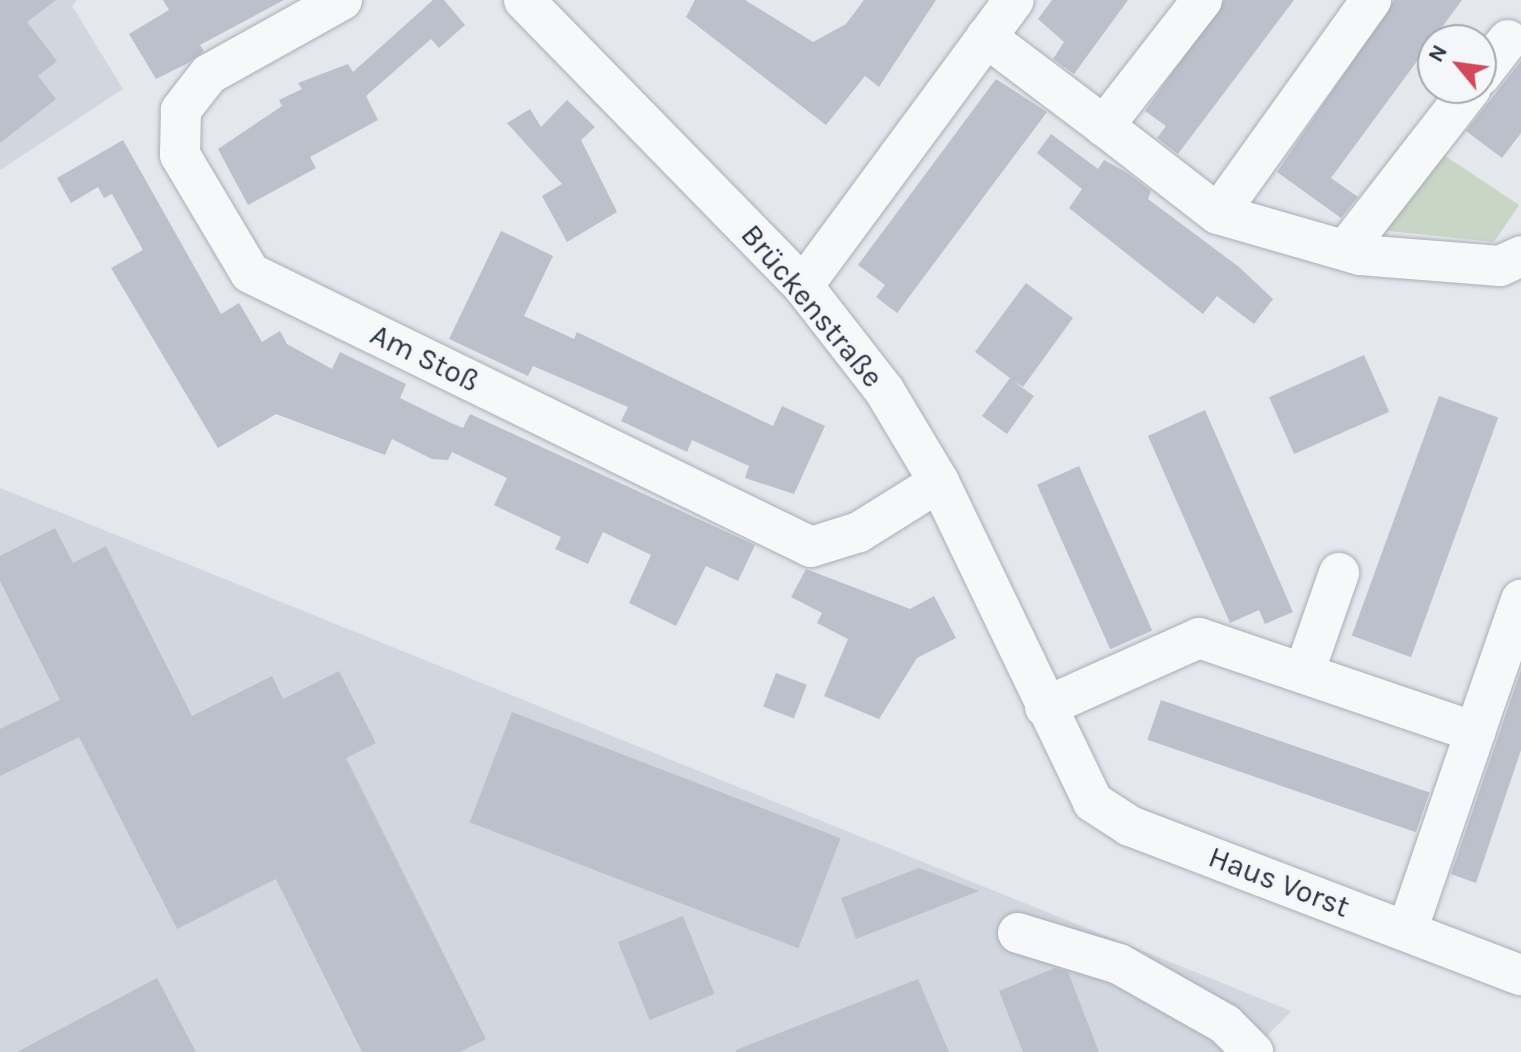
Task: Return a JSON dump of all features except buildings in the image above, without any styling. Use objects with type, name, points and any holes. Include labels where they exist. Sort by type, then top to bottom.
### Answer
[{"type":"street","name":"Am Stoß","points":[[342,0],[209,74],[181,110],[180,155],[250,273],[811,547],[859,532],[939,482]]},
{"type":"street","name":"Brückenstraße","points":[[524,0],[803,286],[884,390],[939,482],[1067,753]]},
{"type":"street","points":[[803,286],[1014,0]]},
{"type":"street","points":[[1104,126],[1202,0]]},
{"type":"street","points":[[1218,214],[1371,0]]},
{"type":"street","points":[[986,37],[1218,214],[1347,248],[1441,264],[1500,266],[1521,256]]},
{"type":"street","points":[[1497,54],[1508,40]]},
{"type":"street","points":[[1347,248],[1459,104]]},
{"type":"street","points":[[1304,673],[1339,573]]},
{"type":"street","points":[[1407,931],[1521,600]]},
{"type":"street","points":[[1045,707],[1199,638],[1475,732]]},
{"type":"street","name":"Haus Vorst","points":[[1067,753],[1093,802],[1130,826],[1521,975]]},
{"type":"street","points":[[1018,933],[1119,964],[1225,1024],[1253,1052]]},
{"type":"shaded area","points":[[0,0],[77,0],[72,6],[123,89],[0,170]]},
{"type":"shaded area","points":[[0,488],[1291,1011],[1252,1052],[0,1052]]},
{"type":"green space","points":[[1438,151],[1519,205],[1494,242],[1380,230]]}]
